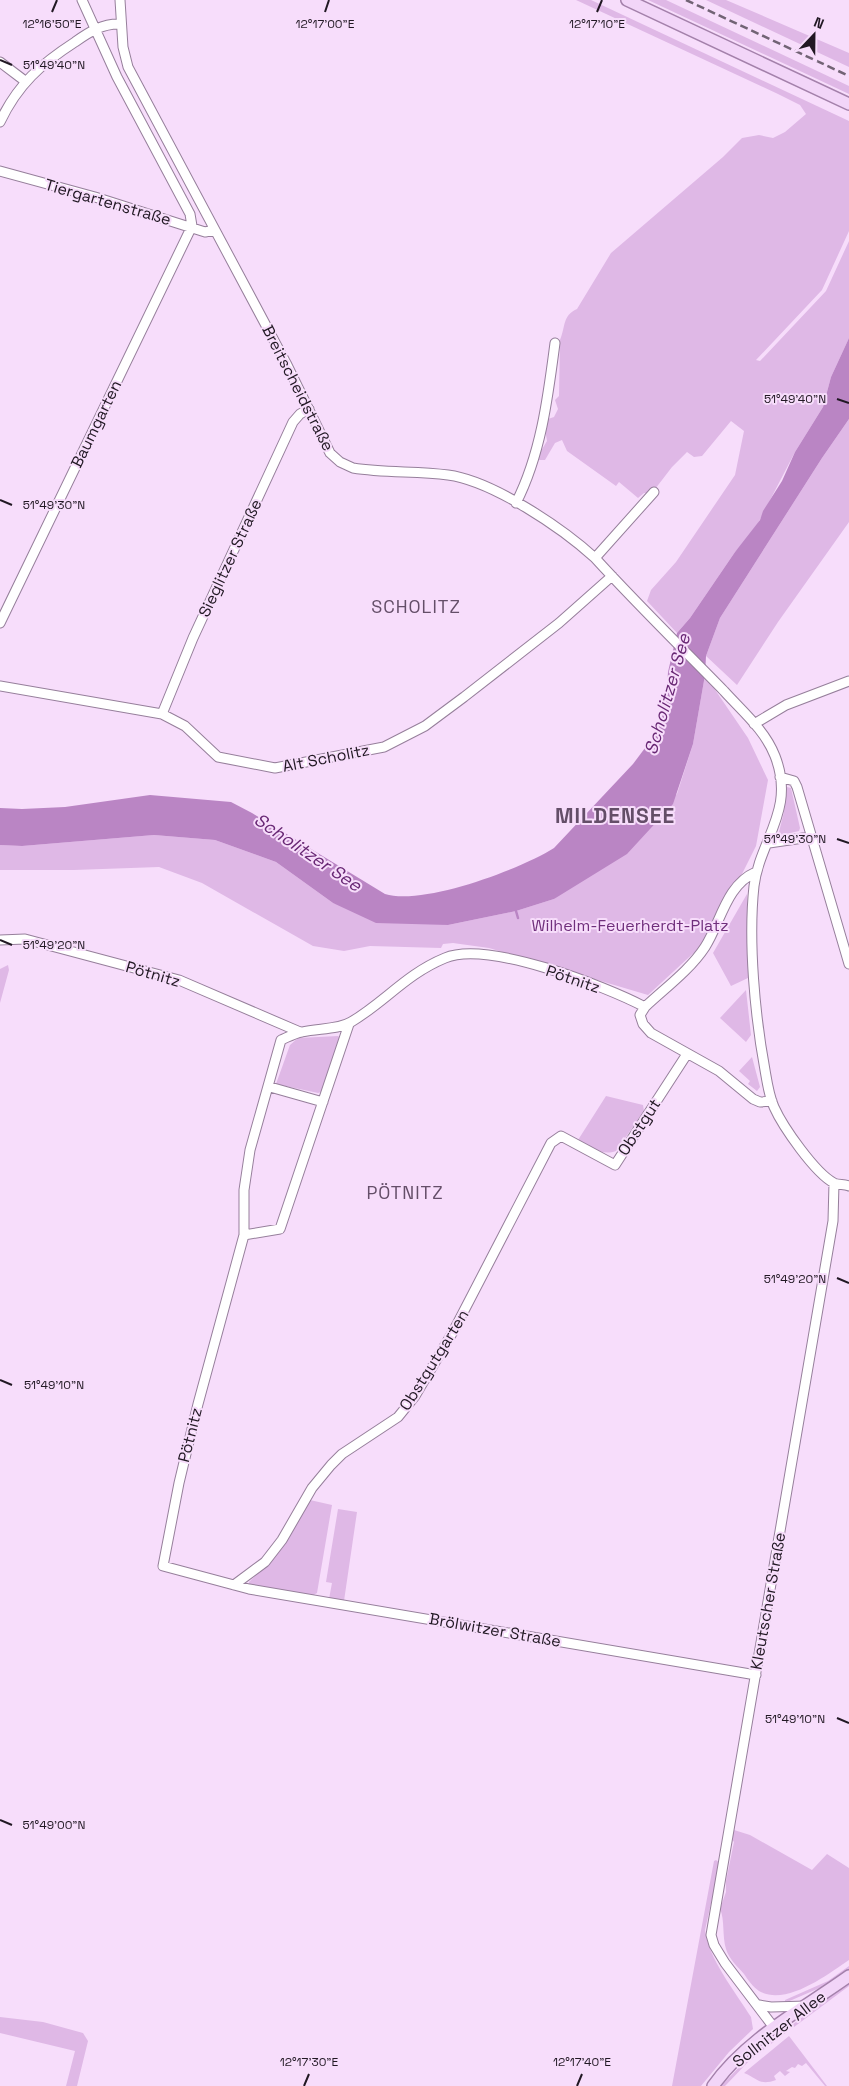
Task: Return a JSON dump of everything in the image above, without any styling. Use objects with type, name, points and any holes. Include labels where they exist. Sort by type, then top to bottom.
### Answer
[{"type":"main road","points":[[627,0],[849,104]]},
{"type":"main road","name":"Sollnitzer Allee","points":[[713,2086],[734,2062],[774,2029],[849,1976]]},
{"type":"street","points":[[82,0],[117,77],[190,214],[192,226]]},
{"type":"street","name":"Breitscheidstraße","points":[[120,0],[123,47],[131,74],[216,230],[309,409],[326,448],[334,458],[346,465],[360,469],[458,477],[516,503],[573,538],[595,558],[754,724],[768,741],[776,756],[780,777],[779,809],[769,842],[756,872]]},
{"type":"street","points":[[0,122],[25,81],[46,61],[96,29],[110,24],[121,24]]},
{"type":"street","points":[[0,62],[25,81]]},
{"type":"street","name":"Tiergartenstraße","points":[[0,171],[192,226],[205,232],[216,230]]},
{"type":"street","name":"Baumgarten","points":[[0,623],[192,226]]},
{"type":"street","points":[[516,503],[531,468],[548,399],[555,343]]},
{"type":"street","name":"Sieglitzer Straße","points":[[162,714],[193,638],[294,422],[300,414],[309,409]]},
{"type":"street","points":[[595,558],[654,492]]},
{"type":"street","name":"Alt Scholitz","points":[[0,686],[162,714],[174,718],[185,726],[218,757],[275,768],[384,747],[425,726],[559,623],[612,576]]},
{"type":"street","points":[[754,724],[786,705],[849,681]]},
{"type":"street","points":[[780,777],[794,781],[797,787],[810,837],[849,964]]},
{"type":"street","points":[[769,842],[810,837]]},
{"type":"street","points":[[756,872],[746,877],[738,886],[724,907],[705,948],[640,1015],[643,1024],[652,1032],[686,1054],[719,1071],[753,1099],[760,1102],[772,1101]]},
{"type":"street","points":[[756,872],[753,909],[754,975],[758,1036],[772,1101],[801,1151],[834,1183],[849,1186]]},
{"type":"street","name":"Pötnitz","points":[[0,940],[25,940],[179,980],[300,1032]]},
{"type":"street","name":"Pötnitz","points":[[234,1585],[163,1566],[178,1483],[244,1235],[244,1190],[250,1150],[270,1087],[281,1040],[300,1032],[349,1024],[410,976],[447,957],[476,952],[502,956],[574,978],[627,998],[645,1008]]},
{"type":"street","points":[[244,1235],[280,1229],[349,1024]]},
{"type":"street","name":"Obstgut","points":[[551,1143],[561,1136],[615,1165],[686,1054]]},
{"type":"street","points":[[270,1087],[323,1102]]},
{"type":"street","name":"Obstgutgarten","points":[[234,1585],[266,1562],[282,1540],[312,1488],[330,1464],[398,1417],[415,1396],[454,1330],[551,1143]]},
{"type":"street","name":"Kleutscher Straße","points":[[774,2029],[759,2005],[725,1963],[714,1945],[711,1935],[833,1220],[834,1183]]},
{"type":"street","name":"Brölwitzer Straße","points":[[234,1585],[756,1675]]},
{"type":"street","points":[[759,2005],[771,2007],[807,2006]]},
{"type":"green space","points":[[576,0],[591,0],[849,121],[849,231],[822,290],[756,360],[760,361],[826,291],[849,241],[849,338],[831,377],[823,407],[795,452],[754,531],[735,552],[690,618],[677,633],[647,601],[651,590],[676,562],[735,475],[744,431],[731,421],[702,456],[694,457],[687,452],[672,467],[652,493],[644,493],[638,498],[619,482],[616,486],[567,451],[562,440],[555,443],[545,460],[539,460],[538,456],[547,441],[545,429],[548,419],[554,417],[558,409],[555,400],[559,396],[560,340],[567,318],[577,309],[611,253],[723,157],[742,138],[759,135],[773,138],[785,132],[806,114],[800,105],[778,94]]},
{"type":"green space","points":[[648,0],[666,0],[849,86],[849,94]]},
{"type":"green space","points":[[706,0],[726,0],[849,53],[849,67]]},
{"type":"green space","points":[[849,419],[849,522],[778,622],[737,685],[706,656],[720,618]]},
{"type":"green space","name":"Wilhelm-Feuerherdt-Platz","points":[[705,675],[748,738],[768,780],[756,846],[740,878],[723,899],[699,948],[648,995],[489,948],[453,943],[443,944],[441,948],[370,946],[344,951],[313,946],[202,883],[159,867],[0,870],[0,845],[22,846],[154,835],[215,840],[276,862],[333,903],[448,925],[516,911],[554,899],[677,794],[693,744]]},
{"type":"green space","points":[[787,787],[791,788],[800,828],[799,831],[782,835],[779,832]]},
{"type":"green space","points":[[747,894],[748,978],[731,986],[713,953]]},
{"type":"green space","points":[[8,965],[9,970],[0,1003],[0,969]]},
{"type":"green space","points":[[746,990],[751,1035],[746,1042],[720,1018]]},
{"type":"green space","points":[[338,1036],[340,1038],[322,1092],[318,1093],[276,1084],[290,1045],[298,1038]]},
{"type":"green space","points":[[752,1057],[760,1087],[757,1091],[748,1084],[750,1081],[739,1071]]},
{"type":"green space","points":[[606,1096],[643,1105],[644,1111],[616,1151],[606,1153],[587,1146],[578,1140]]},
{"type":"green space","points":[[310,1500],[332,1505],[317,1593],[310,1597],[249,1586],[249,1582],[272,1559]]},
{"type":"green space","points":[[338,1509],[357,1512],[344,1601],[329,1599],[332,1583],[326,1582]]},
{"type":"green space","points":[[734,1830],[750,1835],[812,1870],[827,1854],[849,1868],[849,1960],[806,1987],[794,1992],[770,1995],[759,1991],[753,1985],[727,1953],[720,1909],[726,1892],[726,1881],[734,1842],[731,1838]]},
{"type":"green space","points":[[716,1860],[720,1863],[705,1930],[707,1941],[717,1964],[751,2017],[753,2029],[729,2052],[701,2086],[672,2086],[714,1861]]},
{"type":"green space","points":[[849,1966],[849,1970],[831,1983],[785,2003],[785,2000],[828,1981]]},
{"type":"green space","points":[[849,1982],[849,1986],[794,2027],[792,2025]]},
{"type":"green space","points":[[0,2017],[43,2022],[83,2033],[88,2041],[77,2086],[66,2086],[75,2051],[0,2033]]},
{"type":"green space","points":[[787,2028],[788,2031],[749,2061],[725,2086],[721,2086],[747,2059]]},
{"type":"green space","points":[[789,2036],[827,2086],[806,2063],[802,2066],[798,2064],[795,2068],[792,2067],[786,2071],[790,2072],[785,2076],[780,2071],[774,2076],[776,2080],[770,2082],[759,2081],[744,2073]]},
{"type":"water","name":"Scholitzer See","points":[[849,338],[849,419],[720,618],[706,656],[705,675],[693,744],[673,804],[627,854],[554,899],[516,911],[448,925],[376,923],[333,903],[276,862],[215,840],[154,835],[22,846],[0,845],[0,808],[65,807],[150,795],[231,802],[385,894],[402,896],[423,895],[446,890],[496,875],[519,866],[554,848],[633,764],[657,732],[666,705],[668,672],[677,633],[690,618],[735,552],[760,520],[763,511],[782,481],[795,452],[823,407],[831,377]]},
{"type":"waterway","points":[[516,911],[518,918]]},
{"type":"railway","points":[[686,0],[849,76]]},
{"type":"district","name":"SCHOLITZ","points":[[416,606]]},
{"type":"district","name":"MILDENSEE","points":[[615,815]]},
{"type":"district","name":"PÖTNITZ","points":[[405,1192]]}]
